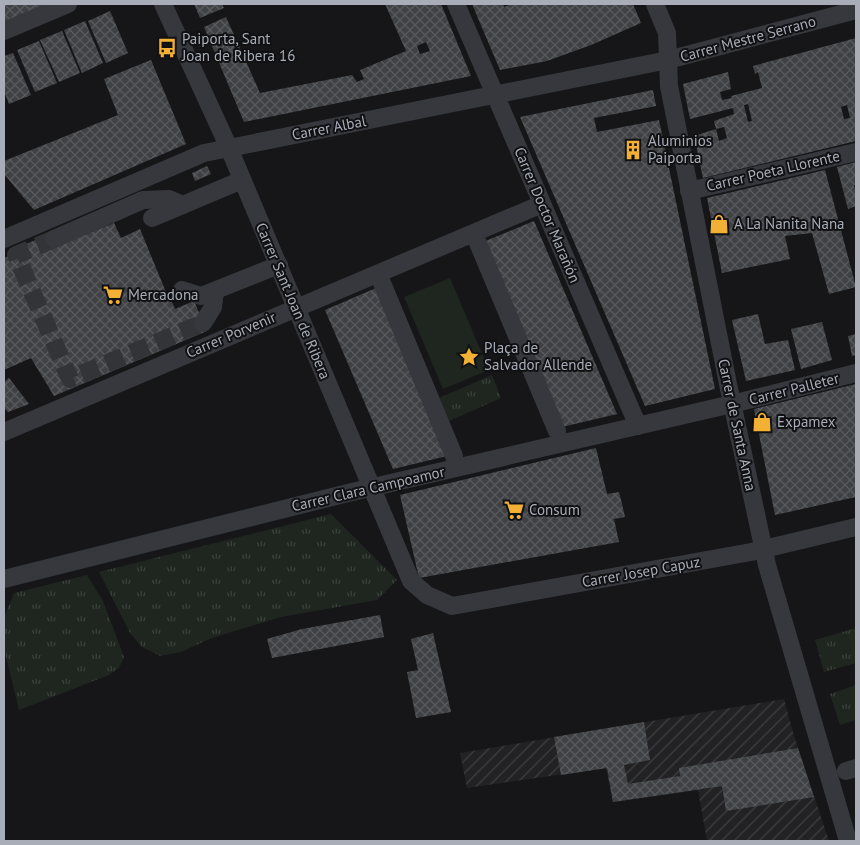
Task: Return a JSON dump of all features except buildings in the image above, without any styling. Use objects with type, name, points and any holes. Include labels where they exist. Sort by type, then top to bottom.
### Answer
[{"type":"street","points":[[4,31],[68,4]]},
{"type":"street","name":"Carrer Sant Joan de Ribera","points":[[163,4],[229,148],[411,581],[427,596]]},
{"type":"street","name":"Carrer Doctor Marañón","points":[[456,4],[638,426]]},
{"type":"street","name":"Carrer de Santa Anna","points":[[655,4],[667,33],[670,86],[689,191],[732,404],[771,582],[848,841]]},
{"type":"street","name":"Carrer Mestre Serrano","points":[[668,60],[856,10]]},
{"type":"street","name":"Carrer Albal","points":[[4,239],[204,153],[668,60]]},
{"type":"street","name":"Carrer Poeta Llorente","points":[[689,191],[856,152]]},
{"type":"street","points":[[152,218],[242,180]]},
{"type":"street","points":[[54,239],[144,200],[169,199],[183,205]]},
{"type":"street","name":"Carrer Porvenir","points":[[4,432],[542,204]]},
{"type":"street","points":[[478,243],[557,431]]},
{"type":"street","points":[[182,290],[201,296],[278,265]]},
{"type":"street","points":[[382,283],[454,456]]},
{"type":"street","points":[[203,323],[213,307],[215,291]]},
{"type":"street","name":"Carrer Palleter","points":[[732,404],[856,373]]},
{"type":"street","name":"Carrer Clara Campoamor","points":[[4,579],[371,488],[732,404]]},
{"type":"street","name":"Carrer Josep Capuz","points":[[427,596],[452,606],[764,549],[856,527]]},
{"type":"shaded area","points":[[784,699],[794,736],[829,841],[707,841],[698,790],[613,802],[606,768],[467,788],[460,753]]},
{"type":"green space","points":[[450,278],[489,370],[443,389],[404,297]]},
{"type":"green space","points":[[492,375],[501,398],[449,421],[439,398]]},
{"type":"green space","points":[[331,514],[397,580],[377,600],[281,617],[212,638],[181,652],[160,656],[142,647],[130,633],[99,572]]},
{"type":"green space","points":[[87,575],[103,601],[124,657],[119,668],[109,675],[19,710],[4,648],[4,618],[14,593]]},
{"type":"green space","points":[[856,628],[856,663],[824,672],[815,640]]},
{"type":"green space","points":[[856,685],[856,720],[840,725],[830,694]]},
{"type":"tunnel","points":[[54,239],[16,255],[70,379],[203,323]]},
{"type":"place","name":"Paiporta, Sant Joan de Ribera 16","points":[[167,48]]},
{"type":"place","name":"Aluminios Paiporta","points":[[633,150]]},
{"type":"place","name":"A La Nanita Nana","points":[[719,224]]},
{"type":"place","name":"Mercadona","points":[[113,295]]},
{"type":"place","name":"Plaça de Salvador Allende","points":[[469,357]]},
{"type":"place","name":"Expamex","points":[[762,422]]},
{"type":"place","name":"Consum","points":[[514,510]]}]
